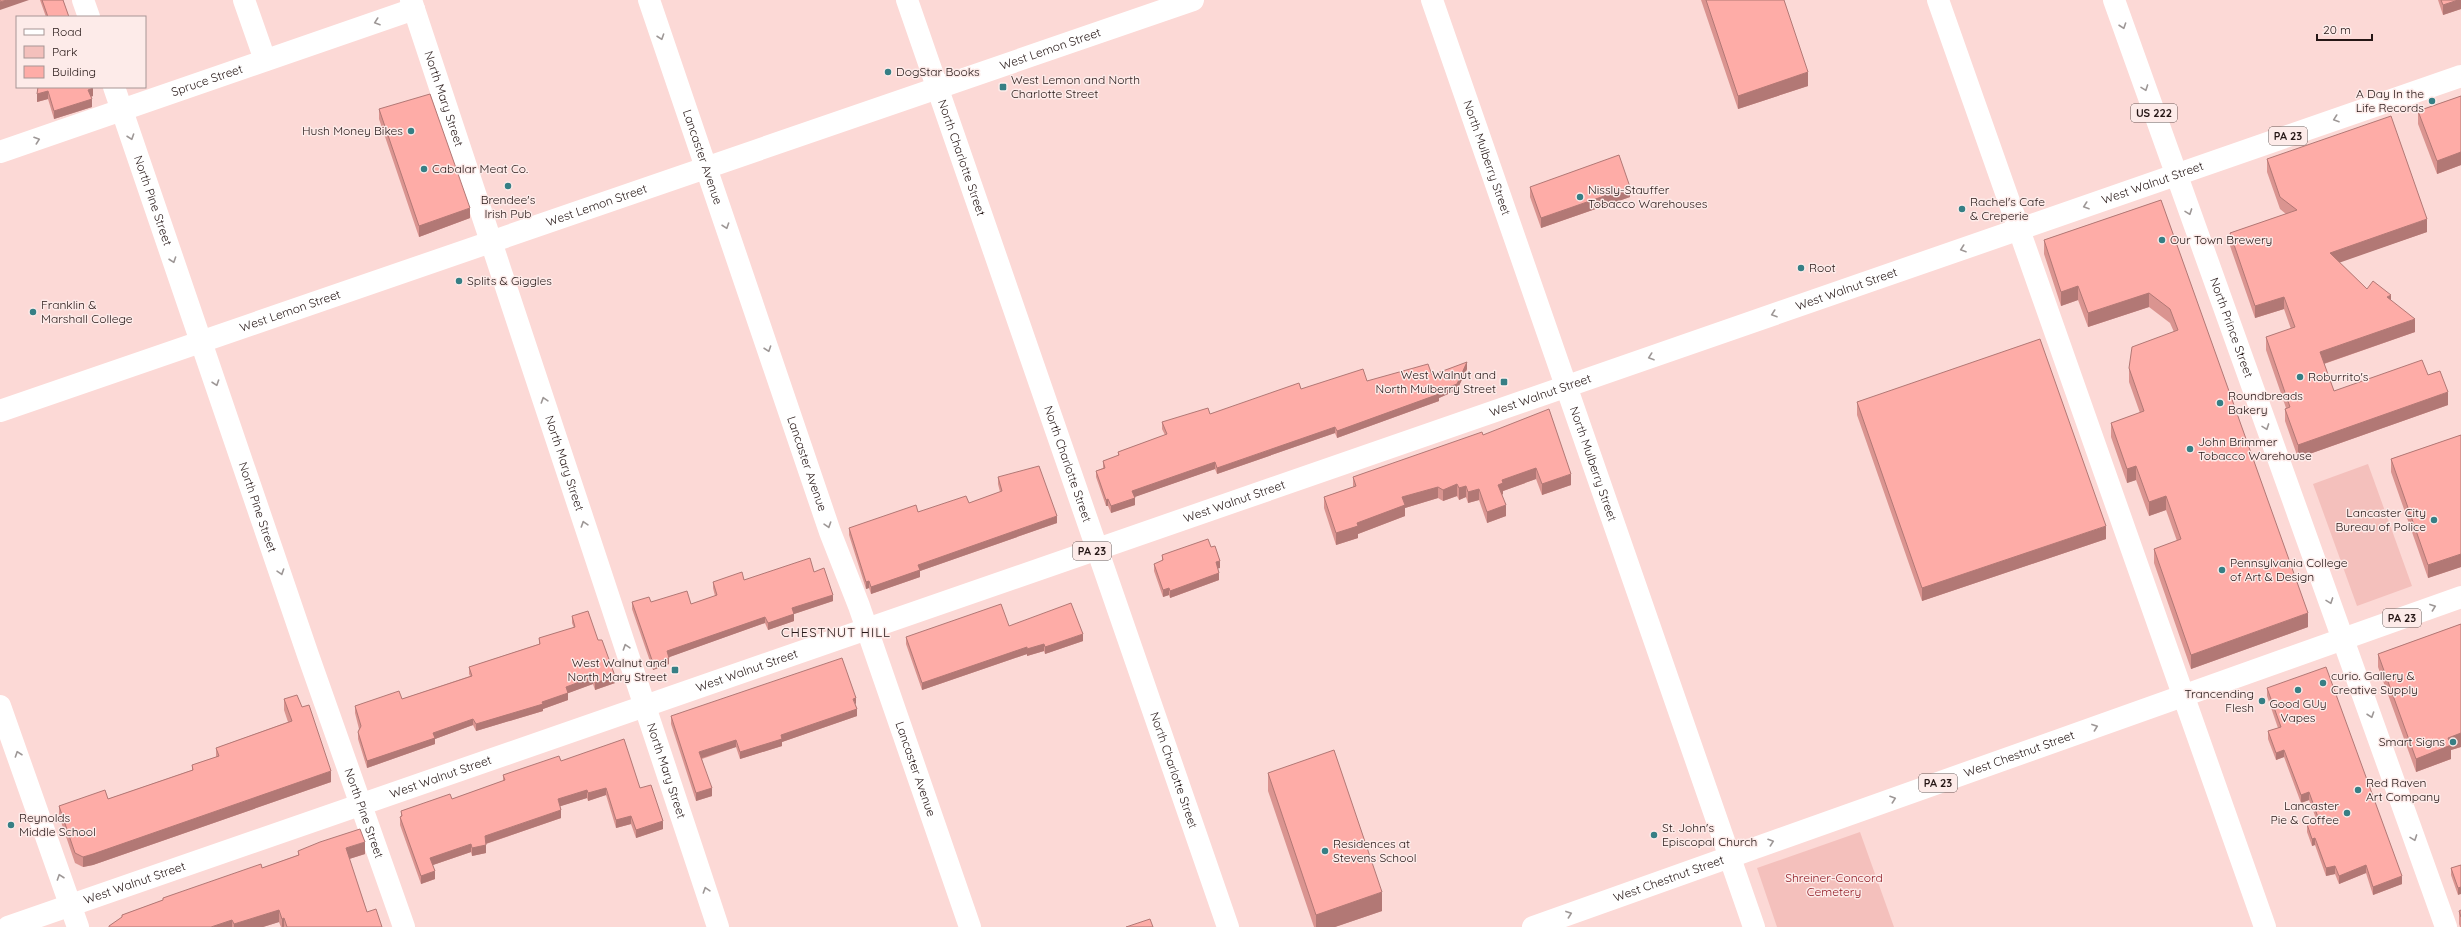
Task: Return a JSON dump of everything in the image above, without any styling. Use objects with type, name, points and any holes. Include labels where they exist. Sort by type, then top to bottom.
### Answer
[{"type":"main road","points":[[83,0],[89,16]]},
{"type":"main road","points":[[244,0],[265,60]]},
{"type":"main road","name":"Lancaster Avenue","points":[[649,0],[830,532],[970,927]]},
{"type":"main road","name":"North Charlotte Street","points":[[907,0],[1228,927]]},
{"type":"main road","name":"West Lemon Street","points":[[0,411],[1193,0]]},
{"type":"main road","name":"North Mulberry Street","points":[[1432,0],[1754,927]]},
{"type":"main road","points":[[1938,0],[2265,927]]},
{"type":"main road","name":"North Prince Street","points":[[2114,0],[2446,927]]},
{"type":"main road","name":"Spruce Street","points":[[0,152],[265,60],[413,5]]},
{"type":"main road","name":"North Mary Street","points":[[413,5],[718,927]]},
{"type":"main road","name":"West Walnut Street","points":[[8,927],[2461,76]]},
{"type":"main road","name":"North Pine Street","points":[[114,88],[308,655],[362,804],[404,927]]},
{"type":"main road","name":"West Chestnut Street","points":[[1532,927],[2461,597]]},
{"type":"main road","points":[[0,706],[78,927]]},
{"type":"green space","points":[[2368,464],[2412,586],[2357,606],[2313,484]]},
{"type":"green space","name":"Shreiner-Concord Cemetery","points":[[1860,832],[1894,927],[1777,927],[1757,868]]},
{"type":"building","points":[[42,0],[63,0],[69,16],[48,16]]},
{"type":"building","points":[[1706,0],[1784,0],[1808,72],[1738,96]]},
{"type":"building","points":[[2441,0],[2458,0],[2443,5]]},
{"type":"building","points":[[38,88],[93,88],[88,90],[92,99],[54,111],[48,91],[37,94]]},
{"type":"building","name":"Cabalar Meat Co.","points":[[430,94],[470,208],[419,226],[379,109]]},
{"type":"building","points":[[2461,96],[2461,152],[2437,161],[2418,111]]},
{"type":"building","points":[[2391,116],[2427,219],[2330,253],[2367,289],[2373,281],[2391,295],[2387,297],[2415,319],[2320,352],[2334,391],[2422,360],[2428,375],[2440,371],[2448,392],[2298,445],[2285,409],[2290,407],[2266,337],[2295,327],[2284,297],[2255,306],[2230,233],[2297,210],[2280,197],[2267,159]]},
{"type":"building","name":"Nissly-Stauffer Tobacco Warehouses","points":[[1619,155],[1630,187],[1541,218],[1530,187]]},
{"type":"building","points":[[2161,200],[2308,613],[2191,655],[2154,549],[2181,539],[2166,496],[2149,502],[2136,466],[2127,469],[2111,423],[2144,411],[2129,368],[2132,347],[2178,330],[2170,309],[2149,293],[2088,313],[2078,286],[2061,292],[2044,240]]},
{"type":"building","points":[[2040,339],[2106,526],[1922,588],[1857,402]]},
{"type":"building","points":[[1467,362],[1457,384],[1438,391],[1439,394],[1337,431],[1335,427],[1217,468],[1215,462],[1132,491],[1135,498],[1111,506],[1108,499],[1106,500],[1096,471],[1105,468],[1103,461],[1119,455],[1118,452],[1167,434],[1162,422],[1208,408],[1210,414],[1299,383],[1301,389],[1363,369],[1367,381],[1428,364],[1432,375]]},
{"type":"building","points":[[1549,409],[1571,474],[1542,484],[1536,468],[1502,480],[1503,483],[1498,485],[1506,505],[1487,512],[1479,489],[1468,492],[1466,486],[1459,488],[1457,484],[1443,490],[1438,487],[1402,497],[1405,505],[1357,523],[1358,526],[1336,533],[1324,497],[1356,486],[1353,477],[1482,432],[1483,435]]},
{"type":"building","name":"Lancaster City Bureau of Police","points":[[2461,435],[2461,554],[2428,565],[2391,459]]},
{"type":"building","points":[[1039,466],[1057,516],[918,565],[920,570],[871,587],[869,581],[866,582],[849,528],[916,505],[918,512],[966,496],[969,503],[1002,491],[998,477]]},
{"type":"building","points":[[1208,539],[1211,547],[1215,546],[1220,561],[1216,562],[1219,573],[1170,591],[1169,588],[1163,590],[1154,564],[1163,560],[1162,555]]},
{"type":"building","points":[[810,558],[814,572],[824,568],[833,595],[792,608],[794,614],[768,623],[765,617],[667,651],[669,658],[653,663],[632,602],[649,597],[651,602],[687,591],[691,604],[717,595],[713,582],[742,572],[744,580]]},
{"type":"building","points":[[1071,603],[1083,634],[1045,647],[1044,644],[1027,649],[1027,647],[922,683],[906,637],[1001,604],[1009,626]]},
{"type":"building","points":[[588,611],[598,640],[602,640],[615,676],[595,683],[593,677],[566,687],[568,693],[542,702],[543,704],[476,724],[473,719],[433,733],[435,738],[367,761],[358,732],[361,726],[355,706],[399,691],[402,699],[472,676],[469,667],[540,644],[539,638],[575,627],[572,616]]},
{"type":"building","points":[[2461,624],[2461,733],[2448,738],[2451,745],[2416,759],[2378,654]]},
{"type":"building","points":[[842,658],[856,698],[853,699],[857,709],[781,735],[782,739],[740,752],[736,740],[699,752],[712,788],[696,793],[671,716]]},
{"type":"building","points":[[2326,667],[2402,876],[2373,887],[2366,865],[2339,876],[2335,866],[2326,868],[2315,838],[2312,839],[2307,824],[2319,820],[2309,792],[2301,795],[2284,750],[2276,753],[2268,731],[2281,727],[2267,688]]},
{"type":"building","points":[[297,695],[302,707],[309,705],[331,771],[93,854],[83,857],[75,853],[59,806],[105,790],[108,799],[193,770],[192,765],[219,756],[216,748],[292,721],[284,699]]},
{"type":"building","points":[[624,739],[640,788],[651,785],[663,821],[636,830],[631,816],[616,820],[606,788],[588,793],[587,790],[558,799],[561,810],[485,836],[486,845],[472,848],[471,844],[430,858],[435,871],[421,876],[400,817],[402,816],[401,811],[450,794],[452,799],[505,780],[503,775],[559,756],[561,761]]},
{"type":"building","name":"Residences at Stevens School","points":[[1334,750],[1382,892],[1316,915],[1268,773]]},
{"type":"building","points":[[360,829],[365,842],[346,848],[367,912],[376,909],[382,927],[287,927],[279,910],[234,924],[232,920],[211,927],[109,927],[122,917],[122,915],[163,900],[163,898],[261,864],[262,868],[299,855],[298,851],[320,842]]},
{"type":"building","points":[[2461,865],[2461,887],[2458,888],[2451,868]]},
{"type":"building","points":[[1150,919],[1153,927],[1126,927]]},
{"type":"place","name":"DogStar Books","points":[[888,72]]},
{"type":"place","name":"West Lemon and North Charlotte Street","points":[[1003,87]]},
{"type":"place","name":"A Day In the Life Records","points":[[2432,101]]},
{"type":"place","name":"Hush Money Bikes","points":[[411,131]]},
{"type":"place","name":"Cabalar Meat Co.","points":[[424,169]]},
{"type":"place","name":"Brendee's Irish Pub","points":[[508,186]]},
{"type":"place","name":"Nissly-Stauffer Tobacco Warehouses","points":[[1580,197]]},
{"type":"place","name":"Rachel's Cafe & Creperie","points":[[1962,209]]},
{"type":"place","name":"Our Town Brewery","points":[[2162,240]]},
{"type":"place","name":"Root","points":[[1801,268]]},
{"type":"place","name":"Splits & Giggles","points":[[459,281]]},
{"type":"place","name":"Franklin & Marshall College","points":[[33,312]]},
{"type":"place","name":"Roburrito's","points":[[2300,377]]},
{"type":"place","name":"West Walnut and North Mulberry Street","points":[[1504,382]]},
{"type":"place","name":"Roundbreads Bakery","points":[[2220,403]]},
{"type":"place","name":"John Brimmer Tobacco Warehouse","points":[[2190,449]]},
{"type":"place","name":"Lancaster City Bureau of Police","points":[[2434,520]]},
{"type":"place","name":"Pennsylvania College of Art & Design","points":[[2222,570]]},
{"type":"place","name":"West Walnut and North Mary Street","points":[[675,670]]},
{"type":"place","name":"curio. Gallery & Creative Supply","points":[[2323,683]]},
{"type":"place","name":"Good GUy Vapes","points":[[2298,690]]},
{"type":"place","name":"Trancending Flesh","points":[[2262,701]]},
{"type":"place","name":"Smart Signs","points":[[2453,742]]},
{"type":"place","name":"Red Raven Art Company","points":[[2358,790]]},
{"type":"place","name":"Lancaster Pie & Coffee","points":[[2347,813]]},
{"type":"place","name":"Reynolds Middle School","points":[[11,825]]},
{"type":"place","name":"St. John's Episcopal Church","points":[[1654,835]]},
{"type":"place","name":"Residences at Stevens School","points":[[1325,851]]},
{"type":"district","name":"CHESTNUT HILL","points":[[836,632]]}]
